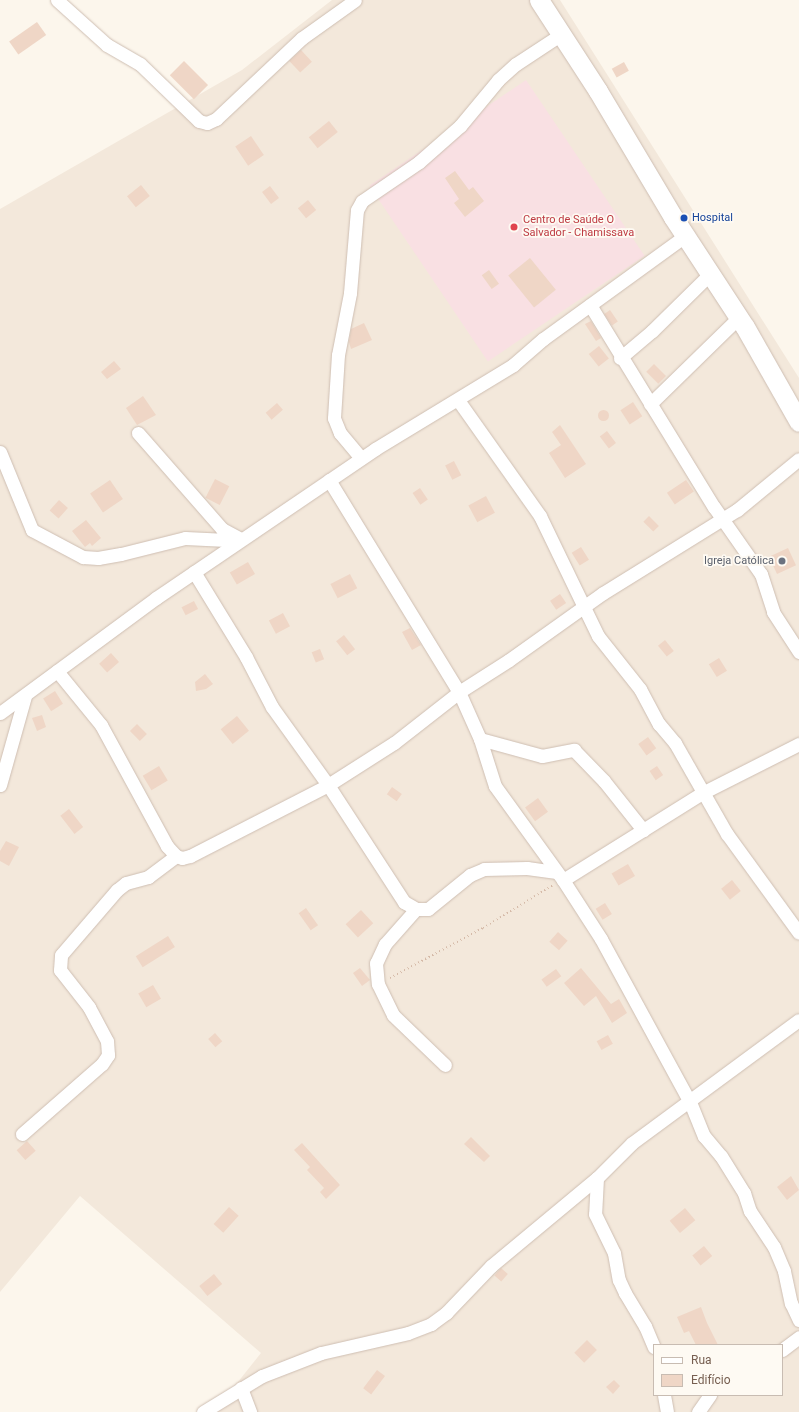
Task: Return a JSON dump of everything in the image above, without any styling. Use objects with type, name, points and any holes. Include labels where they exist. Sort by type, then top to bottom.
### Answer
[{"type":"street","points":[[57,0],[107,45],[140,64],[199,121],[206,123],[216,119],[302,38],[355,0]]},
{"type":"street","points":[[539,0],[598,91],[685,236],[738,317],[799,422]]},
{"type":"street","points":[[361,458],[340,433],[334,418],[338,355],[350,293],[356,210],[362,201],[419,162],[460,126],[498,80],[516,64],[560,34]]},
{"type":"street","points":[[0,713],[194,572],[237,538],[361,458],[514,365],[543,339],[685,236]]},
{"type":"street","points":[[620,358],[652,331],[710,274]]},
{"type":"street","points":[[590,305],[620,358],[723,519],[761,574],[773,612],[799,652]]},
{"type":"street","points":[[650,404],[738,317]]},
{"type":"street","points":[[458,400],[540,516],[598,636],[640,689],[659,724],[675,743],[702,793],[727,834],[799,933]]},
{"type":"street","points":[[138,434],[205,511],[237,538]]},
{"type":"street","points":[[0,452],[32,530],[83,557],[98,558],[121,554],[185,538],[227,540],[237,538]]},
{"type":"street","points":[[57,671],[102,725],[167,846],[176,856],[186,857],[206,850],[328,785],[394,743],[459,692],[584,608],[603,593],[723,519],[799,459]]},
{"type":"street","points":[[329,480],[459,692],[480,739],[496,786],[559,876],[600,939],[690,1102],[704,1136],[728,1168],[744,1193],[750,1211],[774,1247],[784,1271],[792,1303],[799,1320]]},
{"type":"street","points":[[194,572],[246,657],[272,706],[328,785],[404,902],[416,909],[428,908],[470,875],[484,869],[527,868],[559,876],[643,830],[702,793],[799,744]]},
{"type":"street","points":[[0,785],[25,696]]},
{"type":"street","points":[[480,739],[542,756],[574,750],[604,781],[643,830]]},
{"type":"street","points":[[22,1134],[102,1064],[108,1055],[107,1041],[89,1006],[60,970],[61,955],[117,890],[126,883],[148,877],[176,856]]},
{"type":"street","points":[[416,909],[385,944],[376,963],[378,984],[393,1014],[445,1065]]},
{"type":"street","points":[[202,1412],[262,1376],[321,1353],[408,1333],[431,1324],[446,1313],[491,1266],[597,1178],[632,1144],[799,1020]]},
{"type":"street","points":[[597,1178],[595,1214],[614,1253],[619,1280],[645,1326],[653,1345]]},
{"type":"street","points":[[783,1349],[799,1337]]},
{"type":"street","points":[[241,1388],[250,1412]]},
{"type":"street","points":[[664,1396],[667,1412]]},
{"type":"street","points":[[698,1412],[709,1396]]},
{"type":"path","points":[[378,984],[483,928],[536,894],[559,876]]},
{"type":"shaded area","points":[[332,0],[560,0],[799,378],[799,1412],[214,1412],[261,1353],[80,1196],[0,1292],[0,209],[242,70]]},
{"type":"shaded area","name":"Centro de Saúde O Salvador - Chamissava","points":[[526,80],[645,256],[488,361],[369,186]]},
{"type":"building","points":[[37,22],[46,35],[18,55],[9,42]]},
{"type":"building","points":[[301,50],[312,62],[300,73],[289,61]]},
{"type":"building","points":[[184,61],[208,85],[194,99],[170,75]]},
{"type":"building","points":[[624,62],[629,71],[617,78],[612,69]]},
{"type":"building","points":[[329,121],[338,132],[318,148],[309,137]]},
{"type":"building","points":[[251,136],[264,155],[248,166],[235,147]]},
{"type":"building","points":[[455,171],[469,190],[473,187],[484,201],[465,217],[454,203],[459,199],[445,178]]},
{"type":"building","points":[[141,185],[150,196],[136,207],[127,196]]},
{"type":"building","points":[[270,186],[279,198],[271,204],[262,192]]},
{"type":"building","points":[[308,200],[316,210],[306,218],[298,208]]},
{"type":"building","points":[[530,258],[556,290],[534,307],[508,276]]},
{"type":"building","points":[[489,270],[499,284],[492,289],[482,275]]},
{"type":"building","points":[[610,310],[618,322],[612,326],[604,314]]},
{"type":"building","points":[[591,321],[601,338],[596,341],[585,324]]},
{"type":"building","points":[[364,323],[372,340],[351,349],[349,342],[351,329]]},
{"type":"building","points":[[599,346],[609,359],[599,367],[589,354]]},
{"type":"building","points":[[114,361],[121,369],[107,379],[101,372]]},
{"type":"building","points":[[654,364],[666,376],[658,384],[646,372]]},
{"type":"building","points":[[143,396],[156,415],[137,425],[126,408]]},
{"type":"building","points":[[633,402],[642,416],[630,424],[620,410]]},
{"type":"building","points":[[277,403],[283,410],[272,420],[266,413]]},
{"type":"building","points":[[603,409],[607,411],[609,415],[607,419],[603,421],[599,419],[597,415],[599,411]]},
{"type":"building","points":[[560,425],[586,464],[565,478],[549,453],[561,445],[552,432]]},
{"type":"building","points":[[607,431],[616,443],[609,448],[600,436]]},
{"type":"building","points":[[454,461],[461,475],[452,480],[445,466]]},
{"type":"building","points":[[215,479],[229,486],[220,505],[205,498]]},
{"type":"building","points":[[110,480],[123,499],[103,512],[90,493]]},
{"type":"building","points":[[686,480],[694,492],[675,504],[667,493]]},
{"type":"building","points":[[420,488],[428,500],[420,505],[413,493]]},
{"type":"building","points":[[486,496],[495,513],[477,522],[468,505]]},
{"type":"building","points":[[59,500],[68,508],[59,518],[50,510]]},
{"type":"building","points":[[649,516],[659,526],[653,532],[643,522]]},
{"type":"building","points":[[86,520],[101,538],[92,546],[90,543],[85,547],[72,531]]},
{"type":"building","points":[[581,547],[589,560],[580,566],[572,553]]},
{"type":"building","points":[[788,548],[796,565],[777,574],[769,557]]},
{"type":"building","points":[[248,562],[255,574],[237,585],[230,572]]},
{"type":"building","points":[[350,574],[357,588],[338,598],[330,584]]},
{"type":"building","points":[[560,594],[566,603],[556,610],[550,601]]},
{"type":"building","points":[[194,601],[198,609],[186,615],[182,607]]},
{"type":"building","points":[[283,613],[290,626],[276,634],[269,621]]},
{"type":"building","points":[[410,628],[421,645],[412,650],[402,632]]},
{"type":"building","points":[[344,635],[355,649],[347,655],[336,641]]},
{"type":"building","points":[[665,640],[674,651],[667,657],[658,646]]},
{"type":"building","points":[[320,649],[324,659],[316,663],[312,652]]},
{"type":"building","points":[[111,653],[119,662],[107,673],[99,664]]},
{"type":"building","points":[[719,658],[727,671],[717,677],[709,664]]},
{"type":"building","points":[[205,674],[213,684],[206,689],[196,691],[195,682]]},
{"type":"building","points":[[55,691],[63,704],[51,711],[43,698]]},
{"type":"building","points":[[42,715],[46,727],[37,731],[32,718]]},
{"type":"building","points":[[237,716],[249,731],[233,744],[221,729]]},
{"type":"building","points":[[137,724],[147,734],[140,741],[130,731]]},
{"type":"building","points":[[648,737],[656,748],[647,755],[638,744]]},
{"type":"building","points":[[159,766],[168,781],[151,790],[143,776]]},
{"type":"building","points":[[657,766],[663,775],[656,780],[650,771]]},
{"type":"building","points":[[392,787],[402,794],[397,801],[387,794]]},
{"type":"building","points":[[538,798],[548,812],[535,821],[525,807]]},
{"type":"building","points":[[69,809],[83,827],[74,834],[60,816]]},
{"type":"building","points":[[6,841],[19,847],[9,866],[0,861],[0,851]]},
{"type":"building","points":[[628,864],[635,876],[619,886],[612,874]]},
{"type":"building","points":[[732,880],[741,891],[730,900],[721,889]]},
{"type":"building","points":[[605,903],[612,914],[603,920],[596,909]]},
{"type":"building","points":[[306,908],[318,925],[311,930],[299,913]]},
{"type":"building","points":[[361,910],[373,923],[358,937],[346,924]]},
{"type":"building","points":[[558,932],[568,941],[559,950],[549,942]]},
{"type":"building","points":[[168,936],[175,947],[143,967],[136,956]]},
{"type":"building","points":[[360,968],[370,980],[362,986],[353,973]]},
{"type":"building","points":[[581,968],[611,1004],[619,999],[627,1013],[612,1023],[596,996],[584,1006],[564,983]]},
{"type":"building","points":[[556,969],[561,976],[547,987],[541,980]]},
{"type":"building","points":[[153,985],[161,999],[146,1007],[138,994]]},
{"type":"building","points":[[215,1033],[222,1041],[215,1047],[208,1039]]},
{"type":"building","points":[[608,1035],[613,1044],[601,1050],[597,1041]]},
{"type":"building","points":[[471,1137],[490,1156],[484,1162],[464,1144]]},
{"type":"building","points":[[27,1141],[36,1151],[25,1160],[17,1150]]},
{"type":"building","points":[[302,1143],[340,1185],[326,1199],[320,1192],[324,1188],[307,1170],[310,1167],[294,1150]]},
{"type":"building","points":[[791,1176],[799,1190],[787,1200],[777,1187]]},
{"type":"building","points":[[229,1207],[239,1216],[223,1233],[214,1224]]},
{"type":"building","points":[[685,1208],[695,1220],[680,1233],[670,1221]]},
{"type":"building","points":[[704,1246],[712,1256],[701,1266],[692,1255]]},
{"type":"building","points":[[501,1268],[508,1274],[501,1281],[494,1276]]},
{"type":"building","points":[[214,1274],[222,1284],[207,1296],[199,1286]]},
{"type":"building","points":[[701,1307],[718,1344],[696,1344],[689,1331],[684,1333],[677,1317]]},
{"type":"building","points":[[587,1340],[597,1350],[584,1363],[574,1353]]},
{"type":"building","points":[[377,1370],[385,1376],[371,1394],[363,1388]]},
{"type":"building","points":[[614,1380],[620,1386],[613,1394],[606,1387]]},
{"type":"place","name":"Hospital","points":[[684,218]]},
{"type":"place","name":"Centro de Saúde O Salvador - Chamissava","points":[[514,227]]},
{"type":"place","name":"Igreja Católica","points":[[782,561]]}]
